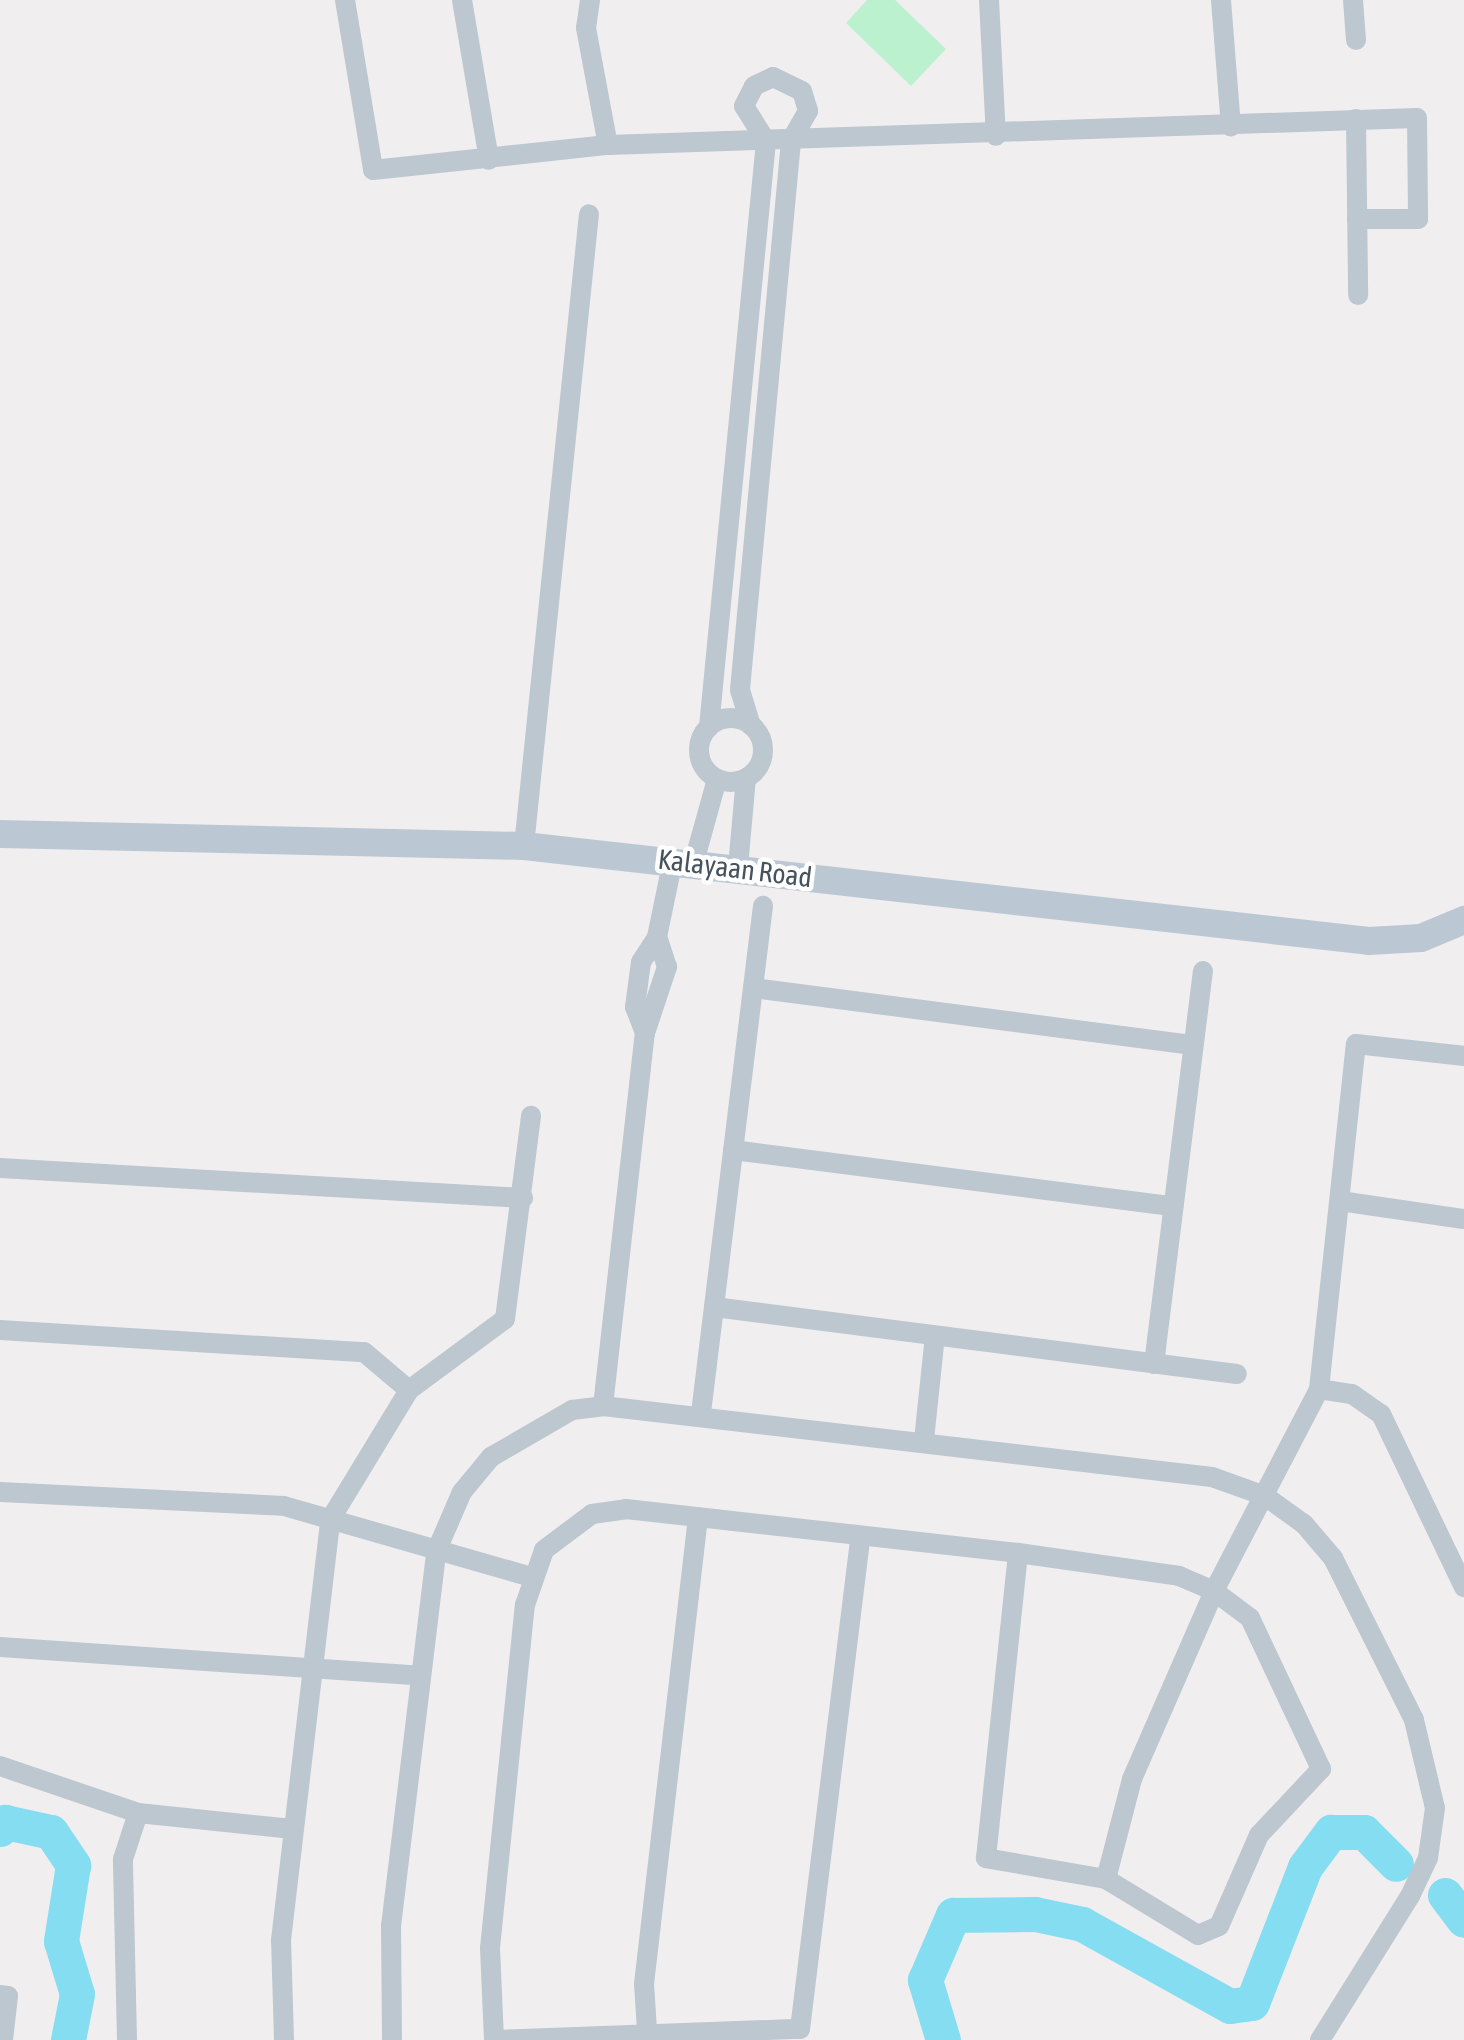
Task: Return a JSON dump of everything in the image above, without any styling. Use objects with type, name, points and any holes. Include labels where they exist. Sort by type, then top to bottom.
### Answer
[{"type":"main road","name":"Kalayaan Road","points":[[0,834],[524,846],[738,867],[1258,933],[1404,939],[1464,920]]},
{"type":"street","points":[[345,0],[373,170],[608,145],[996,136],[1417,118],[1418,218],[1357,219]]},
{"type":"street","points":[[462,0],[490,160]]},
{"type":"street","points":[[590,0],[586,28],[608,145]]},
{"type":"street","points":[[989,0],[996,136]]},
{"type":"street","points":[[1221,0],[1231,127]]},
{"type":"street","points":[[1352,0],[1356,40]]},
{"type":"street","points":[[717,779],[699,755],[709,727],[766,141],[744,106],[754,86],[774,78],[794,83],[806,100],[791,141],[740,690],[762,753],[746,778],[738,867]]},
{"type":"street","points":[[1356,119],[1358,296]]},
{"type":"street","points":[[524,846],[589,214]]},
{"type":"street","points":[[709,727],[725,718],[751,725]]},
{"type":"street","points":[[717,779],[746,778]]},
{"type":"street","points":[[603,1406],[645,1033],[666,968],[657,937],[717,779]]},
{"type":"street","points":[[701,1414],[763,906]]},
{"type":"street","points":[[1154,1364],[1203,972]]},
{"type":"street","points":[[753,988],[1194,1045]]},
{"type":"street","points":[[1106,1879],[1132,1779],[1214,1591],[1319,1389],[1356,1044],[1464,1056]]},
{"type":"street","points":[[284,2040],[292,1830],[330,1520],[409,1390],[506,1319],[530,1116]]},
{"type":"street","points":[[734,1150],[1173,1206]]},
{"type":"street","points":[[0,1168],[523,1198]]},
{"type":"street","points":[[1340,1201],[1464,1219]]},
{"type":"street","points":[[714,1307],[1237,1374]]},
{"type":"street","points":[[0,1330],[364,1352],[409,1390]]},
{"type":"street","points":[[924,1440],[935,1336]]},
{"type":"street","points":[[1319,1389],[1352,1394],[1381,1414],[1464,1587]]},
{"type":"street","points":[[392,2040],[390,1926],[436,1552],[462,1492],[491,1457],[572,1410],[603,1406],[701,1414],[1212,1477],[1264,1496],[1333,1558],[1414,1720],[1435,1808],[1428,1858],[1410,1896],[1320,2040]]},
{"type":"street","points":[[0,1492],[284,1506],[532,1577]]},
{"type":"street","points":[[860,1538],[800,2029],[647,2030],[494,2040],[490,1948],[532,1577],[544,1550],[592,1514],[698,1517],[1018,1553],[1180,1576],[1214,1591],[1250,1618],[1321,1769],[1259,1835],[1218,1926],[1198,1935],[1178,1928],[1106,1879],[986,1858],[1018,1553]]},
{"type":"street","points":[[647,2030],[644,1984],[698,1517]]},
{"type":"street","points":[[0,1647],[420,1676]]},
{"type":"street","points":[[0,1766],[138,1813],[292,1830]]},
{"type":"street","points":[[127,2040],[123,1858],[138,1813]]},
{"type":"street","points":[[0,1995],[8,1996],[3,2040]]},
{"type":"green space","points":[[867,0],[895,0],[946,49],[911,86],[846,23]]},
{"type":"waterway","points":[[0,1829],[5,1822],[51,1832],[73,1865],[61,1941],[77,1994],[68,2040]]},
{"type":"waterway","points":[[943,2040],[925,1980],[953,1915],[1035,1914],[1082,1924],[1230,2006],[1252,2003],[1305,1867],[1331,1832],[1364,1832],[1396,1864]]},
{"type":"waterway","points":[[1445,1895],[1464,1920]]}]
